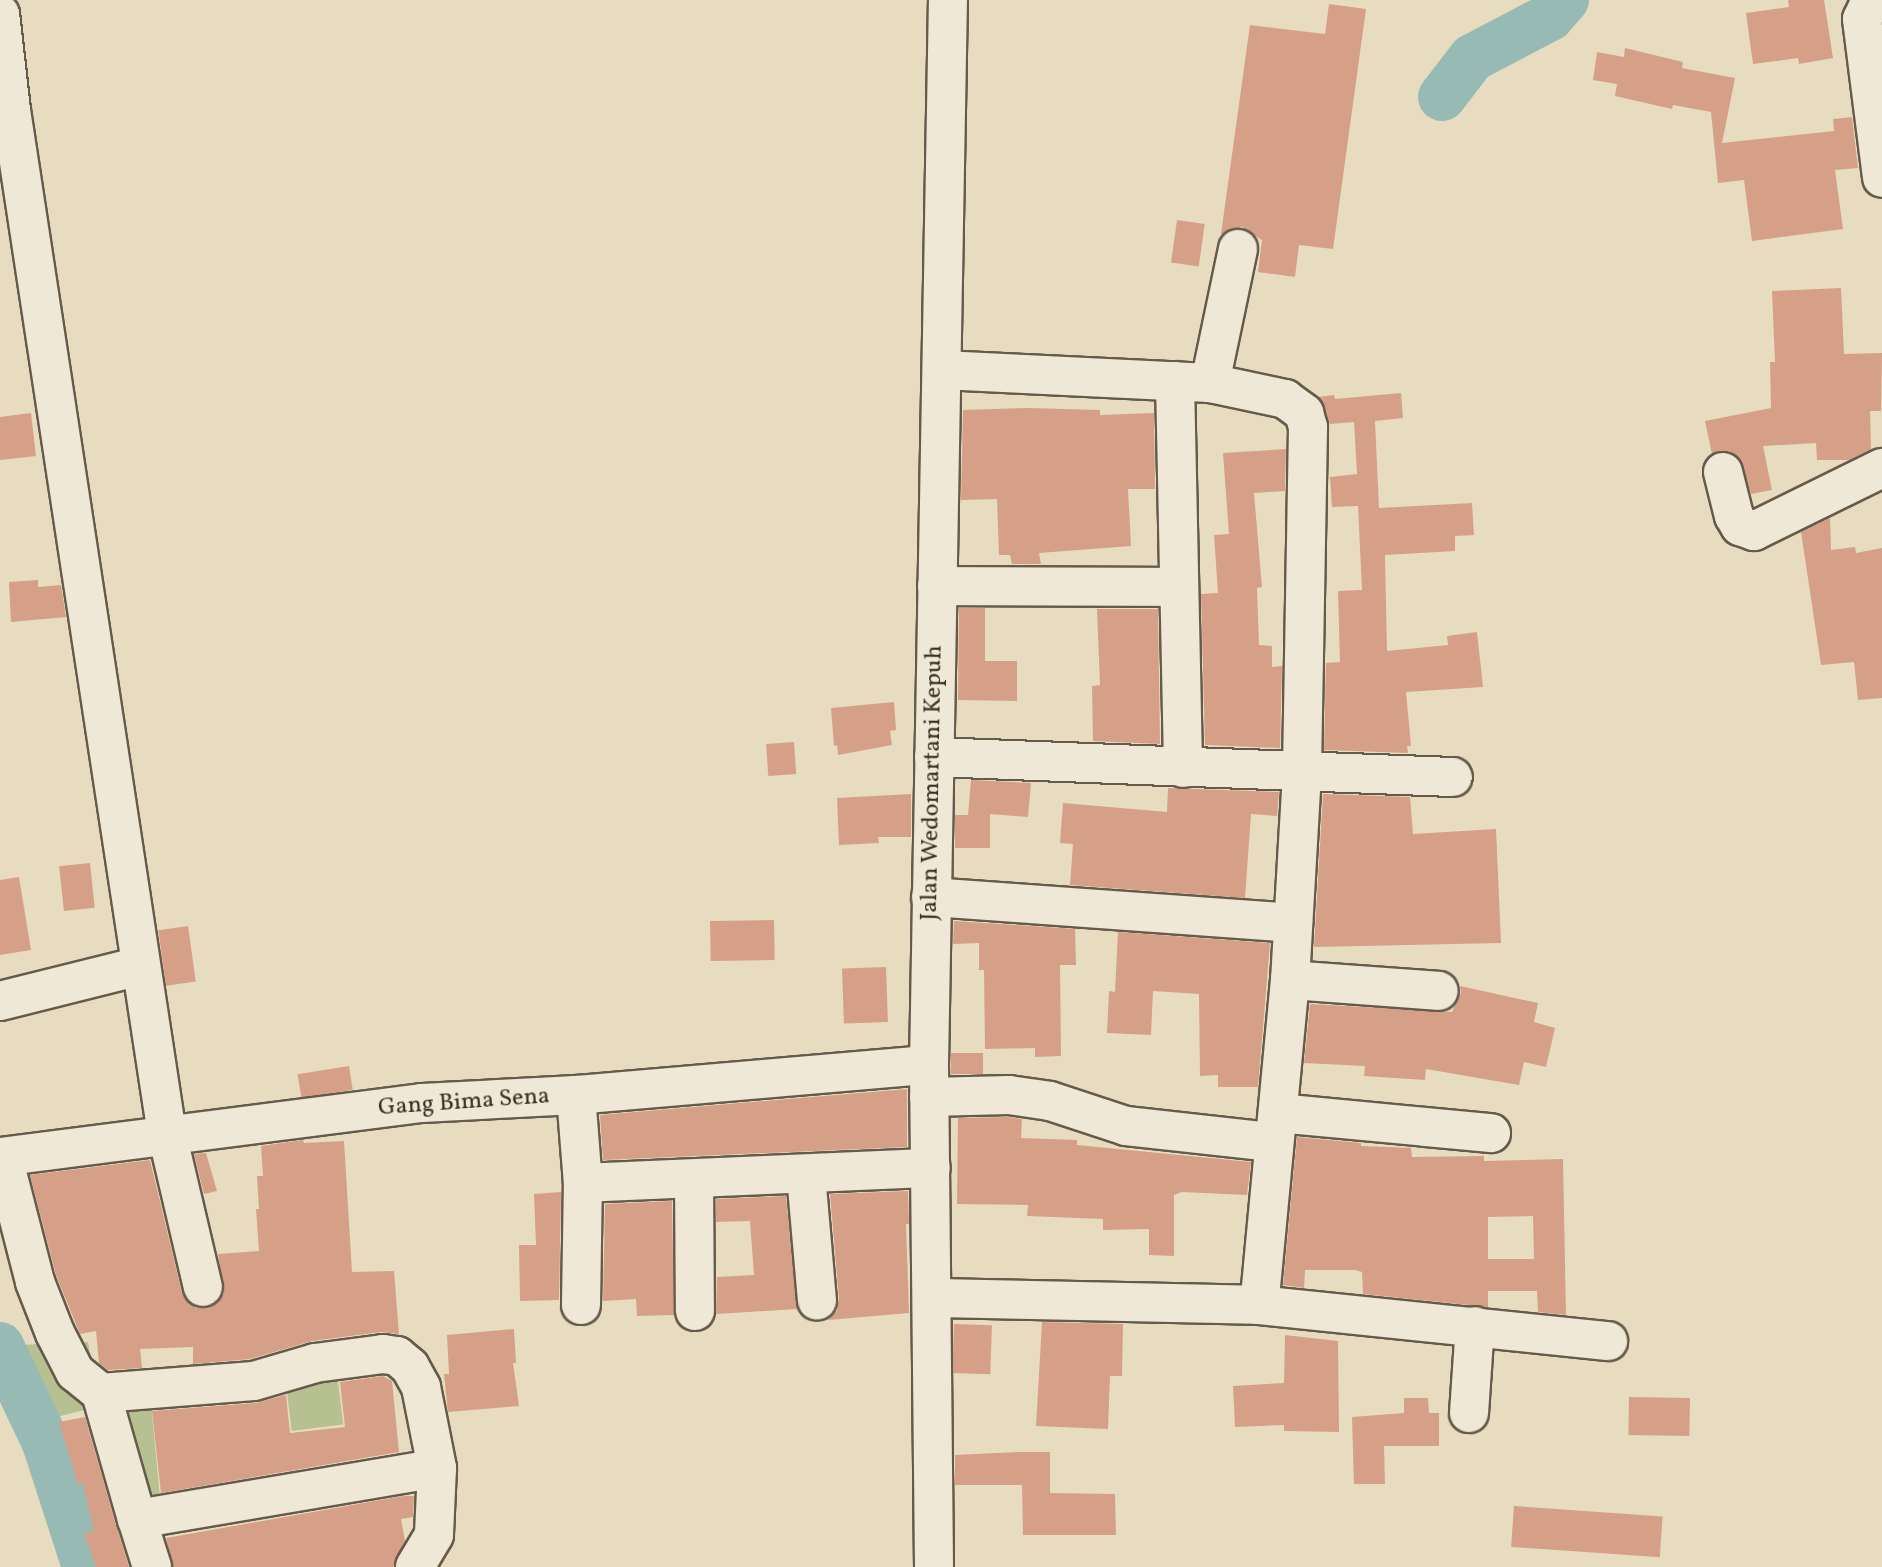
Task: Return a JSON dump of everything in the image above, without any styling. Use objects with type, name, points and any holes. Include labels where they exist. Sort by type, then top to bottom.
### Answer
[{"type":"street","name":"Jalan Wedomartani Kepuh","points":[[934,1567],[929,1081],[948,0]]},
{"type":"street","points":[[1871,0],[1862,19],[1882,178]]},
{"type":"street","points":[[0,14],[11,110],[140,966],[167,1134],[203,1287]]},
{"type":"street","points":[[1183,768],[1179,587],[1192,382],[1238,249]]},
{"type":"street","points":[[942,370],[1192,382],[1285,399],[1304,413],[1308,427],[1302,773],[1290,980],[1259,1305]]},
{"type":"street","points":[[1723,472],[1734,516],[1740,526],[1754,531],[1882,468]]},
{"type":"street","points":[[937,586],[1179,587]]},
{"type":"street","points":[[934,757],[1453,777]]},
{"type":"street","points":[[931,897],[1293,923]]},
{"type":"street","points":[[0,1001],[140,966]]},
{"type":"street","points":[[1290,980],[1439,991]]},
{"type":"street","name":"Gang Bima Sena","points":[[1,1157],[422,1103],[929,1081],[1050,1101],[1126,1126],[1491,1133]]},
{"type":"street","points":[[576,1095],[583,1183],[581,1305]]},
{"type":"street","points":[[1,1157],[35,1282],[55,1333],[75,1372],[101,1393],[152,1567]]},
{"type":"street","points":[[583,1183],[931,1168]]},
{"type":"street","points":[[806,1175],[817,1301]]},
{"type":"street","points":[[694,1179],[695,1311]]},
{"type":"street","points":[[933,1298],[1259,1305],[1608,1341]]},
{"type":"street","points":[[1469,1413],[1475,1326]]},
{"type":"street","points":[[101,1393],[254,1381],[315,1363],[383,1354],[397,1356],[410,1367],[421,1387],[437,1468],[434,1535],[415,1567]]},
{"type":"street","points":[[137,1519],[437,1468]]},
{"type":"green space","points":[[88,1342],[100,1406],[49,1419],[17,1345]]},
{"type":"green space","points":[[336,1365],[343,1425],[292,1431],[284,1371]]},
{"type":"green space","points":[[105,1402],[151,1403],[161,1508],[138,1512]]},
{"type":"building","points":[[1788,0],[1824,0],[1833,58],[1799,64],[1798,58],[1753,64],[1746,13],[1789,7]]},
{"type":"building","points":[[1329,4],[1366,9],[1333,249],[1299,245],[1295,277],[1258,272],[1262,240],[1242,227],[1221,234],[1250,25],[1325,34]]},
{"type":"building","points":[[1625,48],[1683,62],[1682,68],[1735,78],[1722,143],[1834,131],[1833,119],[1852,117],[1858,168],[1835,170],[1843,229],[1752,241],[1744,180],[1718,183],[1711,112],[1673,105],[1672,109],[1615,96],[1617,84],[1593,80],[1597,52],[1624,57]]},
{"type":"building","points":[[1177,220],[1205,224],[1199,266],[1171,263]]},
{"type":"building","points":[[1841,288],[1844,354],[1882,353],[1881,411],[1870,411],[1871,449],[1849,460],[1817,460],[1816,443],[1763,446],[1772,490],[1751,494],[1738,456],[1728,451],[1712,454],[1705,421],[1771,408],[1770,362],[1775,362],[1772,291]]},
{"type":"building","points":[[1401,393],[1403,418],[1375,421],[1379,508],[1472,503],[1474,535],[1455,536],[1455,551],[1385,555],[1387,651],[1448,645],[1447,636],[1477,632],[1483,687],[1406,692],[1411,746],[1407,746],[1408,753],[1324,750],[1326,663],[1340,662],[1338,591],[1362,590],[1358,506],[1332,507],[1330,477],[1357,474],[1354,422],[1330,424],[1318,397],[1334,395],[1335,399]]},
{"type":"building","points":[[963,410],[1100,410],[1100,415],[1154,413],[1155,489],[1128,489],[1131,546],[1039,553],[1041,564],[1012,564],[1010,555],[999,555],[997,499],[961,500]]},
{"type":"building","points":[[31,413],[36,456],[0,460],[0,417]]},
{"type":"building","points":[[1286,449],[1285,491],[1254,493],[1262,587],[1257,588],[1259,645],[1272,646],[1272,667],[1282,666],[1280,748],[1205,745],[1201,594],[1218,593],[1214,535],[1229,534],[1223,453]]},
{"type":"building","points":[[1830,518],[1831,550],[1855,547],[1856,553],[1882,548],[1882,698],[1858,700],[1854,662],[1821,665],[1801,532]]},
{"type":"building","points":[[38,580],[38,587],[61,585],[66,617],[11,622],[9,582]]},
{"type":"building","points":[[959,608],[985,608],[985,661],[1017,661],[1017,701],[958,700]]},
{"type":"building","points":[[1097,609],[1158,609],[1160,744],[1093,741],[1092,686],[1100,685]]},
{"type":"building","points":[[894,702],[896,730],[890,731],[892,745],[838,755],[837,745],[834,746],[831,708]]},
{"type":"building","points":[[794,742],[796,774],[768,776],[766,744]]},
{"type":"building","points":[[971,780],[1031,783],[1028,817],[990,814],[990,848],[955,848],[955,815],[968,815]]},
{"type":"building","points":[[1168,788],[1279,792],[1277,816],[1251,814],[1245,898],[1070,885],[1073,844],[1060,843],[1063,803],[1167,812]]},
{"type":"building","points":[[911,794],[911,837],[878,837],[879,843],[839,845],[837,798]]},
{"type":"building","points":[[1323,794],[1410,797],[1413,834],[1496,829],[1501,943],[1314,947]]},
{"type":"building","points":[[90,863],[95,908],[64,911],[59,866]]},
{"type":"building","points":[[19,877],[31,950],[0,955],[0,880]]},
{"type":"building","points":[[774,920],[775,960],[711,961],[710,921]]},
{"type":"building","points":[[954,921],[1075,929],[1076,965],[1060,965],[1061,1056],[1035,1057],[1035,1048],[985,1049],[984,970],[979,970],[979,943],[953,944]]},
{"type":"building","points":[[188,926],[196,981],[166,986],[158,930]]},
{"type":"building","points":[[1118,932],[1270,943],[1258,1087],[1218,1087],[1218,1075],[1200,1076],[1199,994],[1153,991],[1151,1035],[1107,1033],[1109,991],[1115,992]]},
{"type":"building","points":[[886,967],[888,1022],[844,1024],[842,969]]},
{"type":"building","points":[[1460,986],[1538,1003],[1534,1022],[1555,1028],[1546,1067],[1524,1062],[1519,1085],[1426,1069],[1425,1080],[1364,1076],[1365,1066],[1304,1063],[1310,1004],[1452,1012],[1461,993]]},
{"type":"building","points":[[951,1053],[983,1053],[983,1074],[951,1074]]},
{"type":"building","points":[[349,1066],[353,1090],[301,1098],[298,1074]]},
{"type":"building","points":[[907,1089],[907,1147],[603,1160],[600,1115]]},
{"type":"building","points":[[958,1118],[1022,1119],[1021,1138],[1077,1140],[1077,1145],[1251,1162],[1247,1195],[1182,1192],[1174,1195],[1174,1256],[1149,1255],[1149,1229],[1103,1230],[1103,1219],[1027,1216],[1028,1205],[957,1204]]},
{"type":"building","points":[[1297,1137],[1361,1143],[1361,1146],[1411,1148],[1412,1157],[1484,1156],[1484,1161],[1563,1159],[1566,1315],[1538,1312],[1537,1291],[1488,1291],[1488,1307],[1363,1294],[1362,1272],[1355,1270],[1305,1270],[1304,1288],[1283,1285]],"holes":[[[1533,1216],[1534,1259],[1488,1259],[1488,1217]]]},
{"type":"building","points":[[303,1140],[304,1143],[344,1141],[352,1272],[394,1271],[399,1334],[381,1332],[312,1341],[250,1359],[193,1364],[193,1347],[140,1349],[142,1368],[108,1370],[99,1363],[96,1331],[80,1334],[56,1275],[30,1175],[150,1160],[182,1293],[196,1308],[207,1308],[217,1303],[224,1293],[218,1254],[259,1251],[256,1209],[259,1209],[257,1176],[263,1176],[261,1146]]},
{"type":"building","points":[[206,1153],[217,1191],[204,1194],[194,1154]]},
{"type":"building","points":[[908,1191],[909,1313],[828,1320],[837,1311],[839,1299],[830,1194]]},
{"type":"building","points":[[561,1192],[559,1300],[520,1301],[519,1245],[536,1245],[534,1194]]},
{"type":"building","points":[[786,1196],[797,1309],[716,1314],[717,1277],[754,1275],[750,1221],[716,1222],[716,1199]]},
{"type":"building","points":[[672,1201],[674,1315],[637,1316],[636,1299],[603,1301],[605,1204]]},
{"type":"building","points":[[1042,1322],[1123,1324],[1122,1376],[1110,1376],[1108,1429],[1036,1426]]},
{"type":"building","points":[[954,1324],[992,1325],[990,1374],[952,1373]]},
{"type":"building","points":[[514,1329],[516,1363],[513,1363],[519,1406],[448,1412],[444,1374],[449,1374],[447,1335]]},
{"type":"building","points":[[1285,1335],[1338,1341],[1339,1432],[1284,1431],[1284,1425],[1235,1427],[1233,1386],[1284,1383]]},
{"type":"building","points":[[383,1376],[392,1381],[399,1452],[161,1493],[152,1411],[256,1403],[286,1395],[290,1433],[345,1427],[340,1382]]},
{"type":"building","points":[[1629,1397],[1690,1398],[1689,1436],[1628,1435]]},
{"type":"building","points":[[1404,1398],[1428,1398],[1429,1413],[1439,1413],[1439,1446],[1384,1446],[1385,1484],[1354,1484],[1352,1417],[1404,1413]]},
{"type":"building","points":[[85,1417],[129,1567],[96,1567],[84,1534],[94,1531],[83,1484],[78,1485],[59,1422]]},
{"type":"building","points":[[1050,1452],[1050,1493],[1115,1494],[1116,1535],[1023,1535],[1022,1485],[955,1485],[955,1455]]},
{"type":"building","points":[[414,1496],[413,1517],[401,1519],[405,1541],[393,1567],[173,1567],[166,1538]]},
{"type":"building","points":[[1514,1506],[1663,1516],[1660,1557],[1511,1547]]},
{"type":"waterway","points":[[1442,97],[1472,58],[1550,17],[1565,0]]},
{"type":"waterway","points":[[0,1346],[46,1443],[86,1567]]}]
